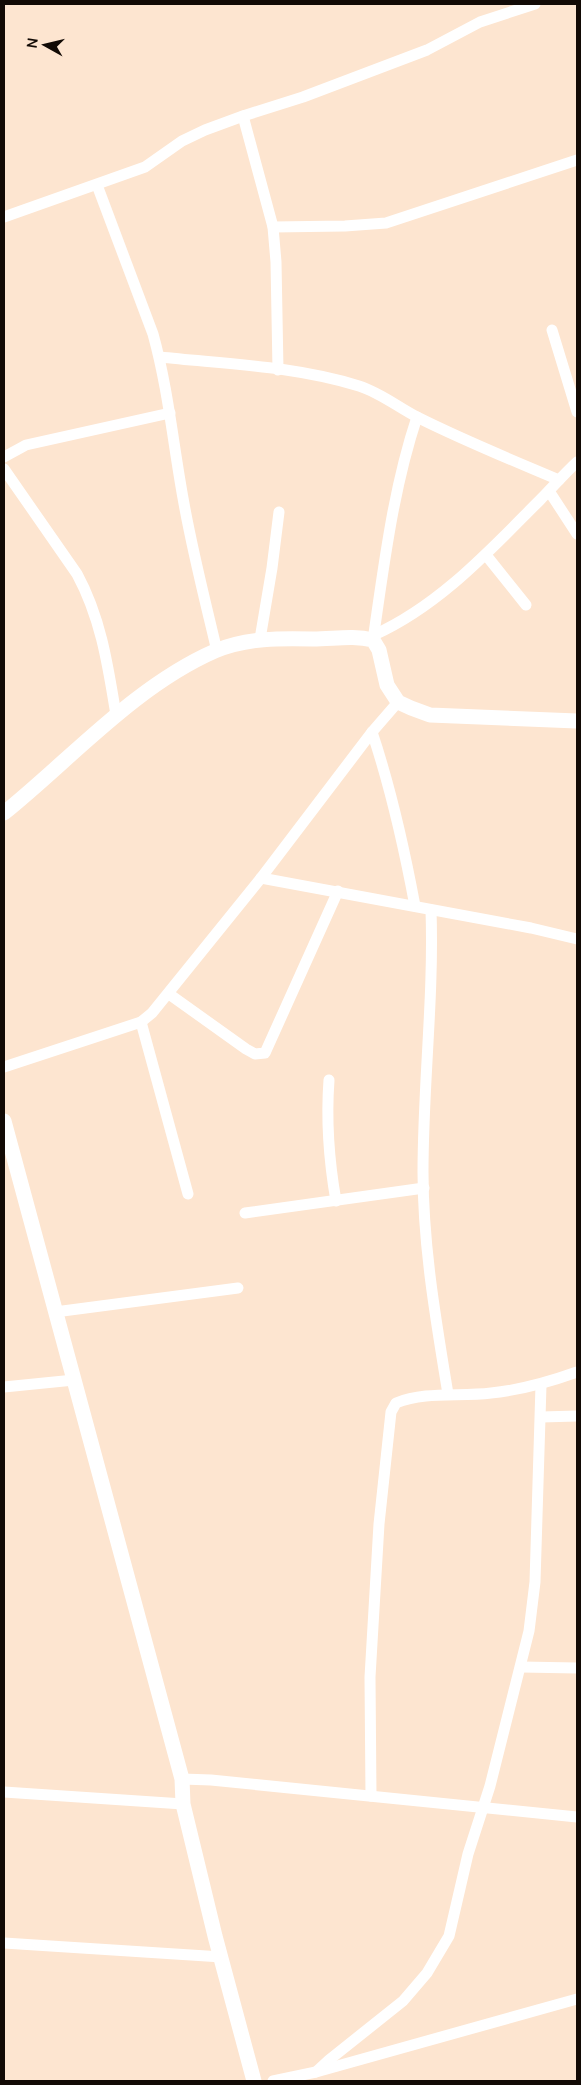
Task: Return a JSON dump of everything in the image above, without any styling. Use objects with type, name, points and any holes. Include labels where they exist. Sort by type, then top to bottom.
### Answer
[{"type":"street","points":[[4,217],[17,214],[65,194],[98,185],[145,167],[182,141],[243,116],[302,97],[427,50],[480,22],[535,4]]},
{"type":"street","points":[[243,116],[273,227],[276,262],[278,370]]},
{"type":"street","points":[[273,227],[345,226],[386,223],[577,160]]},
{"type":"street","points":[[98,185],[160,357],[189,531],[217,650]]},
{"type":"street","points":[[552,330],[577,412]]},
{"type":"street","points":[[160,357],[278,370],[319,376],[360,386],[384,397],[417,417],[559,480]]},
{"type":"street","points":[[4,457],[26,445],[170,412]]},
{"type":"street","points":[[417,417],[401,475],[381,585],[374,638],[379,650],[387,685],[398,702],[430,715],[577,721]]},
{"type":"street","points":[[4,813],[43,781],[116,715],[176,672],[217,650],[260,640],[354,636],[374,638],[434,600],[486,555],[577,462]]},
{"type":"street","points":[[4,470],[77,574],[87,593],[104,641],[116,715]]},
{"type":"street","points":[[549,492],[577,534]]},
{"type":"street","points":[[260,640],[279,512]]},
{"type":"street","points":[[486,555],[526,605]]},
{"type":"street","points":[[4,1067],[141,1022],[152,1014],[261,878],[372,732],[398,702]]},
{"type":"street","points":[[372,732],[389,782],[415,906]]},
{"type":"street","points":[[261,878],[531,928],[577,939]]},
{"type":"street","points":[[169,994],[246,1049],[255,1054],[265,1053],[338,892]]},
{"type":"street","points":[[430,910],[424,1188],[428,1252],[436,1323],[448,1394]]},
{"type":"street","points":[[141,1022],[188,1194]]},
{"type":"street","points":[[330,1080],[328,1135],[336,1201]]},
{"type":"street","points":[[4,1121],[182,1779],[183,1804],[254,2081]]},
{"type":"street","points":[[245,1213],[424,1188]]},
{"type":"street","points":[[55,1312],[238,1288]]},
{"type":"street","points":[[371,1796],[370,1677],[379,1524],[391,1412],[396,1403],[407,1398],[448,1394],[490,1393],[541,1384],[577,1372]]},
{"type":"street","points":[[4,1387],[74,1380]]},
{"type":"street","points":[[316,2072],[403,2001],[427,1973],[449,1936],[468,1854],[483,1808],[529,1631],[535,1582],[541,1384]]},
{"type":"street","points":[[541,1416],[577,1416]]},
{"type":"street","points":[[521,1667],[577,1668]]},
{"type":"street","points":[[182,1779],[211,1780],[577,1817]]},
{"type":"street","points":[[4,1792],[183,1804]]},
{"type":"street","points":[[4,1944],[222,1957]]},
{"type":"street","points":[[273,2081],[316,2072],[577,1999]]}]
